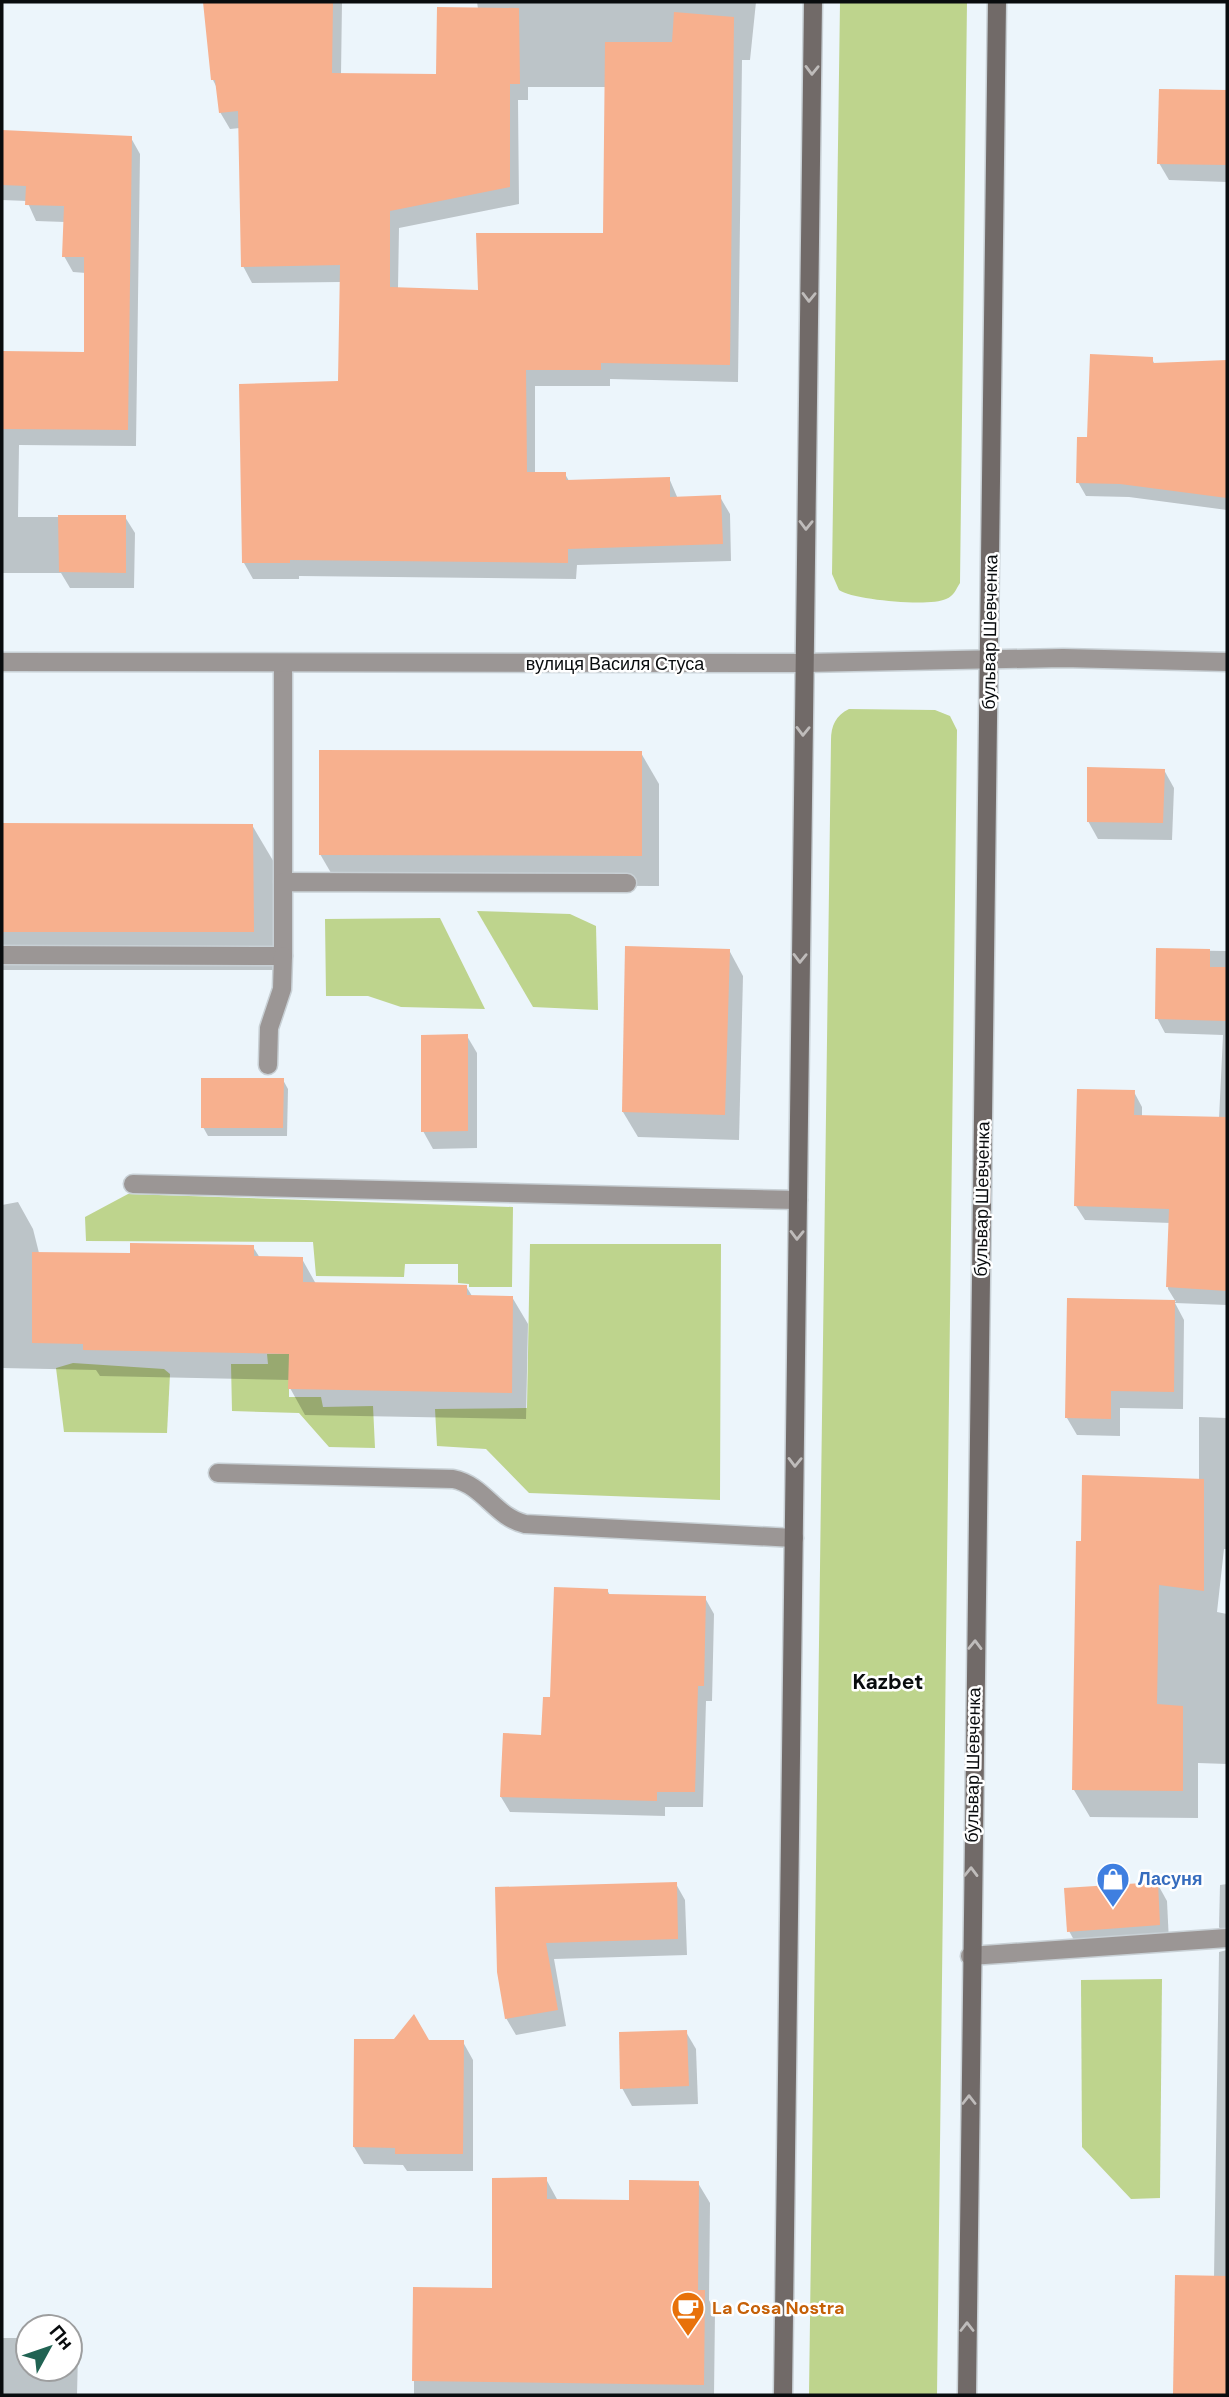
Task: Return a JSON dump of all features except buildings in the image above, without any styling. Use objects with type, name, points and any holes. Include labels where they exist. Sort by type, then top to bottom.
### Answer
[{"type":"main road","points":[[783,2395],[813,2]]},
{"type":"main road","name":"бульвар Шевченка","points":[[967,2395],[970,1956],[997,2]]},
{"type":"street","name":"вулиця Василя Стуса","points":[[2,662],[1227,662]]},
{"type":"street","points":[[268,1065],[269,1028],[282,989],[283,663]]},
{"type":"street","points":[[283,882],[627,883]]},
{"type":"street","points":[[2,955],[283,956]]},
{"type":"street","points":[[133,1184],[798,1200]]},
{"type":"street","points":[[218,1473],[453,1479],[468,1482],[512,1521],[525,1524],[794,1538]]},
{"type":"street","points":[[970,1956],[1227,1938]]},
{"type":"green space","points":[[840,2],[967,2],[960,583],[951,596],[937,601],[892,601],[847,594],[839,590],[832,574]]},
{"type":"green space","points":[[849,709],[935,710],[950,716],[957,730],[937,2395],[809,2395],[831,740],[835,722]]},
{"type":"green space","points":[[477,911],[570,914],[596,926],[598,1010],[533,1007]]},
{"type":"green space","points":[[440,918],[485,1009],[401,1007],[368,996],[326,996],[325,919]]},
{"type":"green space","points":[[128,1194],[513,1207],[512,1287],[469,1287],[469,1284],[458,1283],[458,1264],[405,1264],[404,1277],[316,1276],[313,1242],[86,1241],[85,1217]]},
{"type":"green space","points":[[530,1244],[721,1244],[720,1500],[529,1493],[486,1449],[437,1446],[435,1409],[527,1408]]},
{"type":"green space","points":[[267,1354],[289,1354],[289,1397],[321,1397],[323,1407],[373,1406],[375,1448],[329,1447],[299,1413],[232,1411],[231,1364],[268,1364]]},
{"type":"green space","points":[[73,1363],[164,1369],[170,1374],[167,1433],[64,1432],[56,1368]]},
{"type":"green space","points":[[1162,1979],[1160,2198],[1131,2199],[1082,2147],[1081,1980]]},
{"type":"place","name":"Ласуня","points":[[1113,1909]]},
{"type":"place","name":"La Cosa Nostra","points":[[688,2338]]},
{"type":"district","name":"Kazbet","points":[[888,1682]]}]
